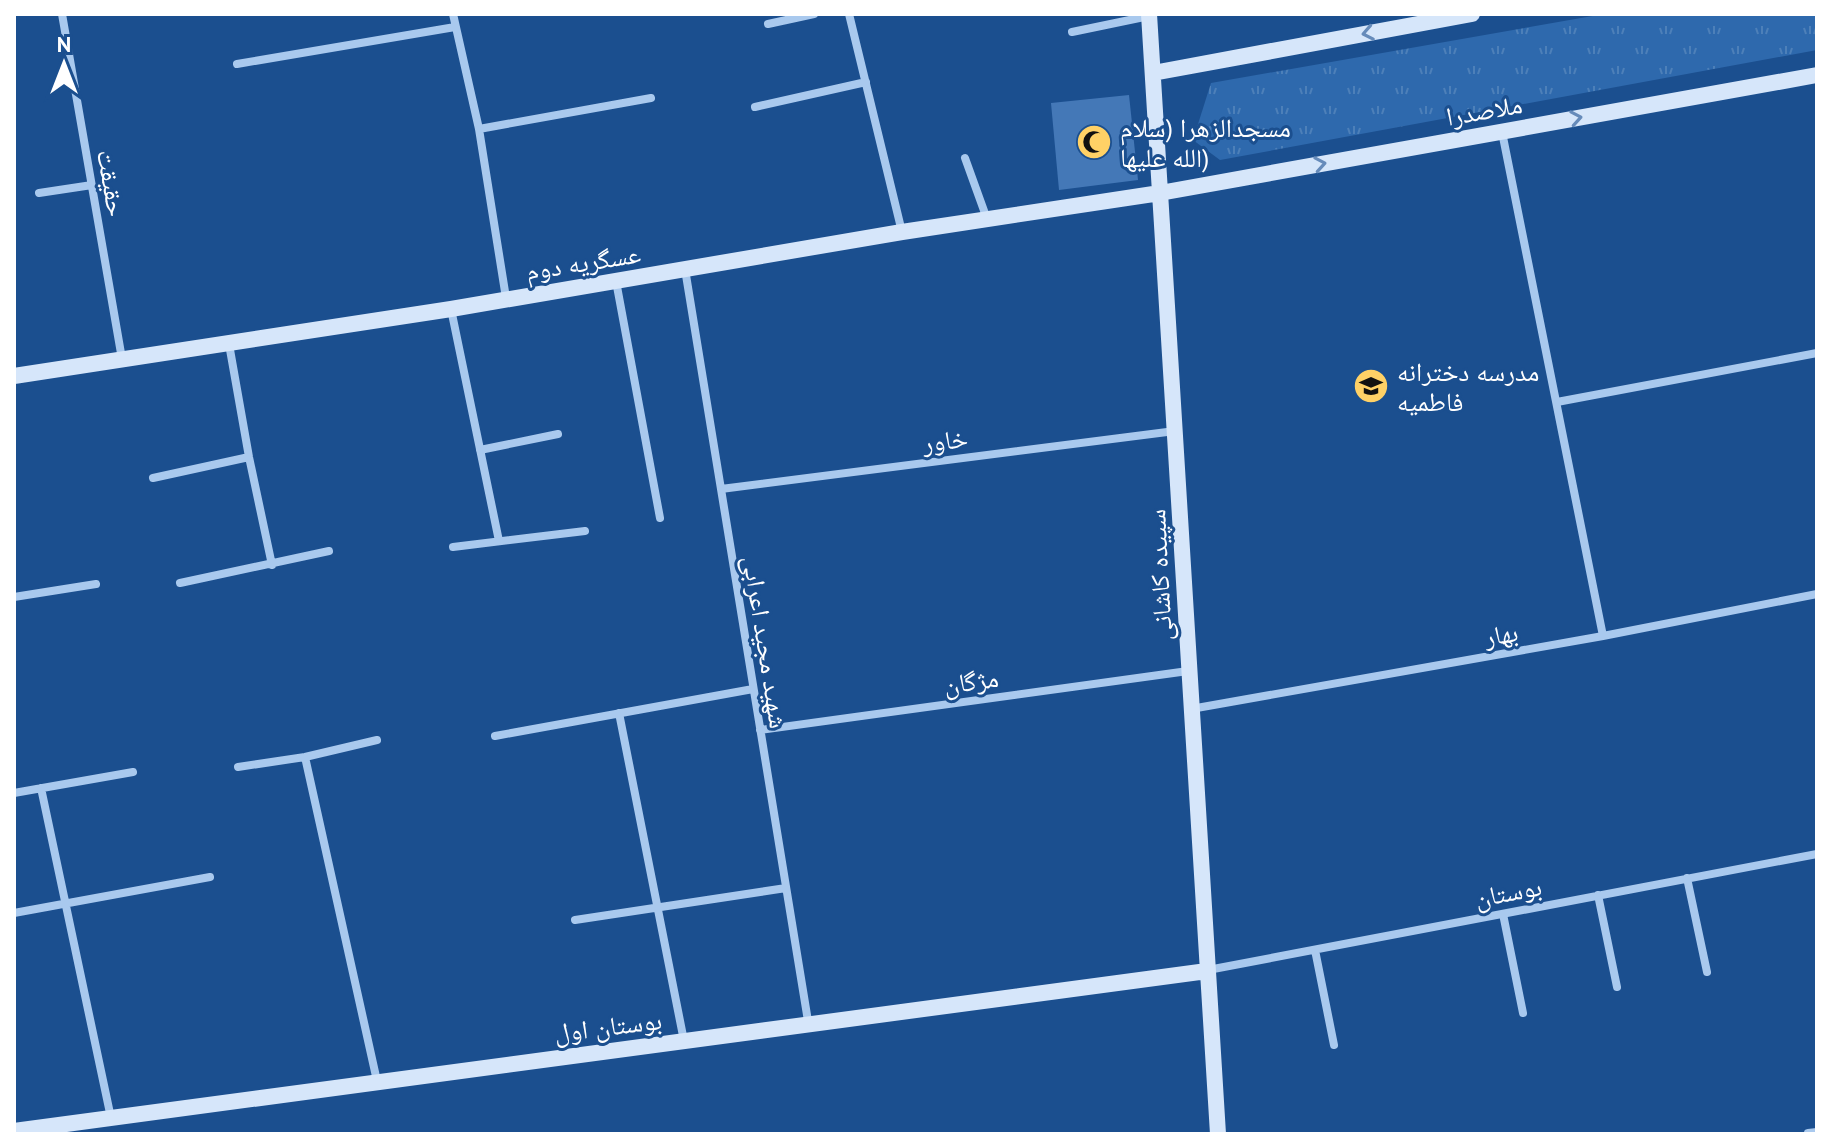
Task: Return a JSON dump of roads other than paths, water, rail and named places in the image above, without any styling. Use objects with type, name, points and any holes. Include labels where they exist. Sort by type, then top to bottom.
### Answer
[{"type":"street","name":"حقیقت","points":[[62,14],[122,359]]},
{"type":"street","points":[[453,14],[479,129],[506,298]]},
{"type":"street","points":[[768,24],[814,14]]},
{"type":"street","points":[[849,14],[902,232]]},
{"type":"street","points":[[1153,73],[1472,14]]},
{"type":"street","points":[[1072,32],[1150,15]]},
{"type":"street","name":"سپیده کاشانی","points":[[1150,15],[1218,1134]]},
{"type":"street","points":[[237,64],[455,27]]},
{"type":"street","name":"ملاصدرا","points":[[1160,193],[1817,75]]},
{"type":"street","points":[[755,107],[866,82]]},
{"type":"street","points":[[479,129],[651,98]]},
{"type":"street","points":[[1502,131],[1603,636]]},
{"type":"street","points":[[965,158],[987,219]]},
{"type":"street","points":[[39,193],[92,185]]},
{"type":"street","name":"عسگریه دوم","points":[[14,376],[451,309],[902,232],[1160,193]]},
{"type":"street","name":"شهید مجید اعرابی","points":[[685,269],[808,1021]]},
{"type":"street","points":[[616,281],[660,518]]},
{"type":"street","points":[[451,309],[499,541]]},
{"type":"street","points":[[229,344],[272,565]]},
{"type":"street","points":[[1557,402],[1817,353]]},
{"type":"street","name":"خاور","points":[[721,489],[1175,431]]},
{"type":"street","points":[[480,450],[558,434]]},
{"type":"street","points":[[153,478],[249,457]]},
{"type":"street","points":[[453,547],[585,531]]},
{"type":"street","points":[[180,583],[329,551]]},
{"type":"street","points":[[14,597],[96,584]]},
{"type":"street","name":"بهار","points":[[1191,710],[1817,594]]},
{"type":"street","name":"مژگان","points":[[760,730],[1188,671]]},
{"type":"street","points":[[495,736],[753,689]]},
{"type":"street","points":[[619,713],[684,1041]]},
{"type":"street","points":[[238,767],[305,757],[377,740]]},
{"type":"street","points":[[305,757],[377,1081]]},
{"type":"street","points":[[14,793],[133,772]]},
{"type":"street","points":[[41,788],[111,1118]]},
{"type":"street","name":"بوستان","points":[[1207,971],[1817,854]]},
{"type":"street","points":[[14,913],[210,877]]},
{"type":"street","points":[[1687,878],[1707,972]]},
{"type":"street","points":[[575,920],[786,888]]},
{"type":"street","points":[[1598,895],[1617,987]]},
{"type":"street","points":[[1503,914],[1523,1013]]},
{"type":"street","points":[[1315,950],[1334,1045]]},
{"type":"street","name":"بوستان اول","points":[[14,1131],[684,1041],[808,1021],[1207,971]]},
{"type":"place","name":"مسجدالزهرا (سلام الله علیها)","points":[[1094,142]]},
{"type":"place","name":"مدرسه دخترانه فاطمیه","points":[[1371,386]]}]
